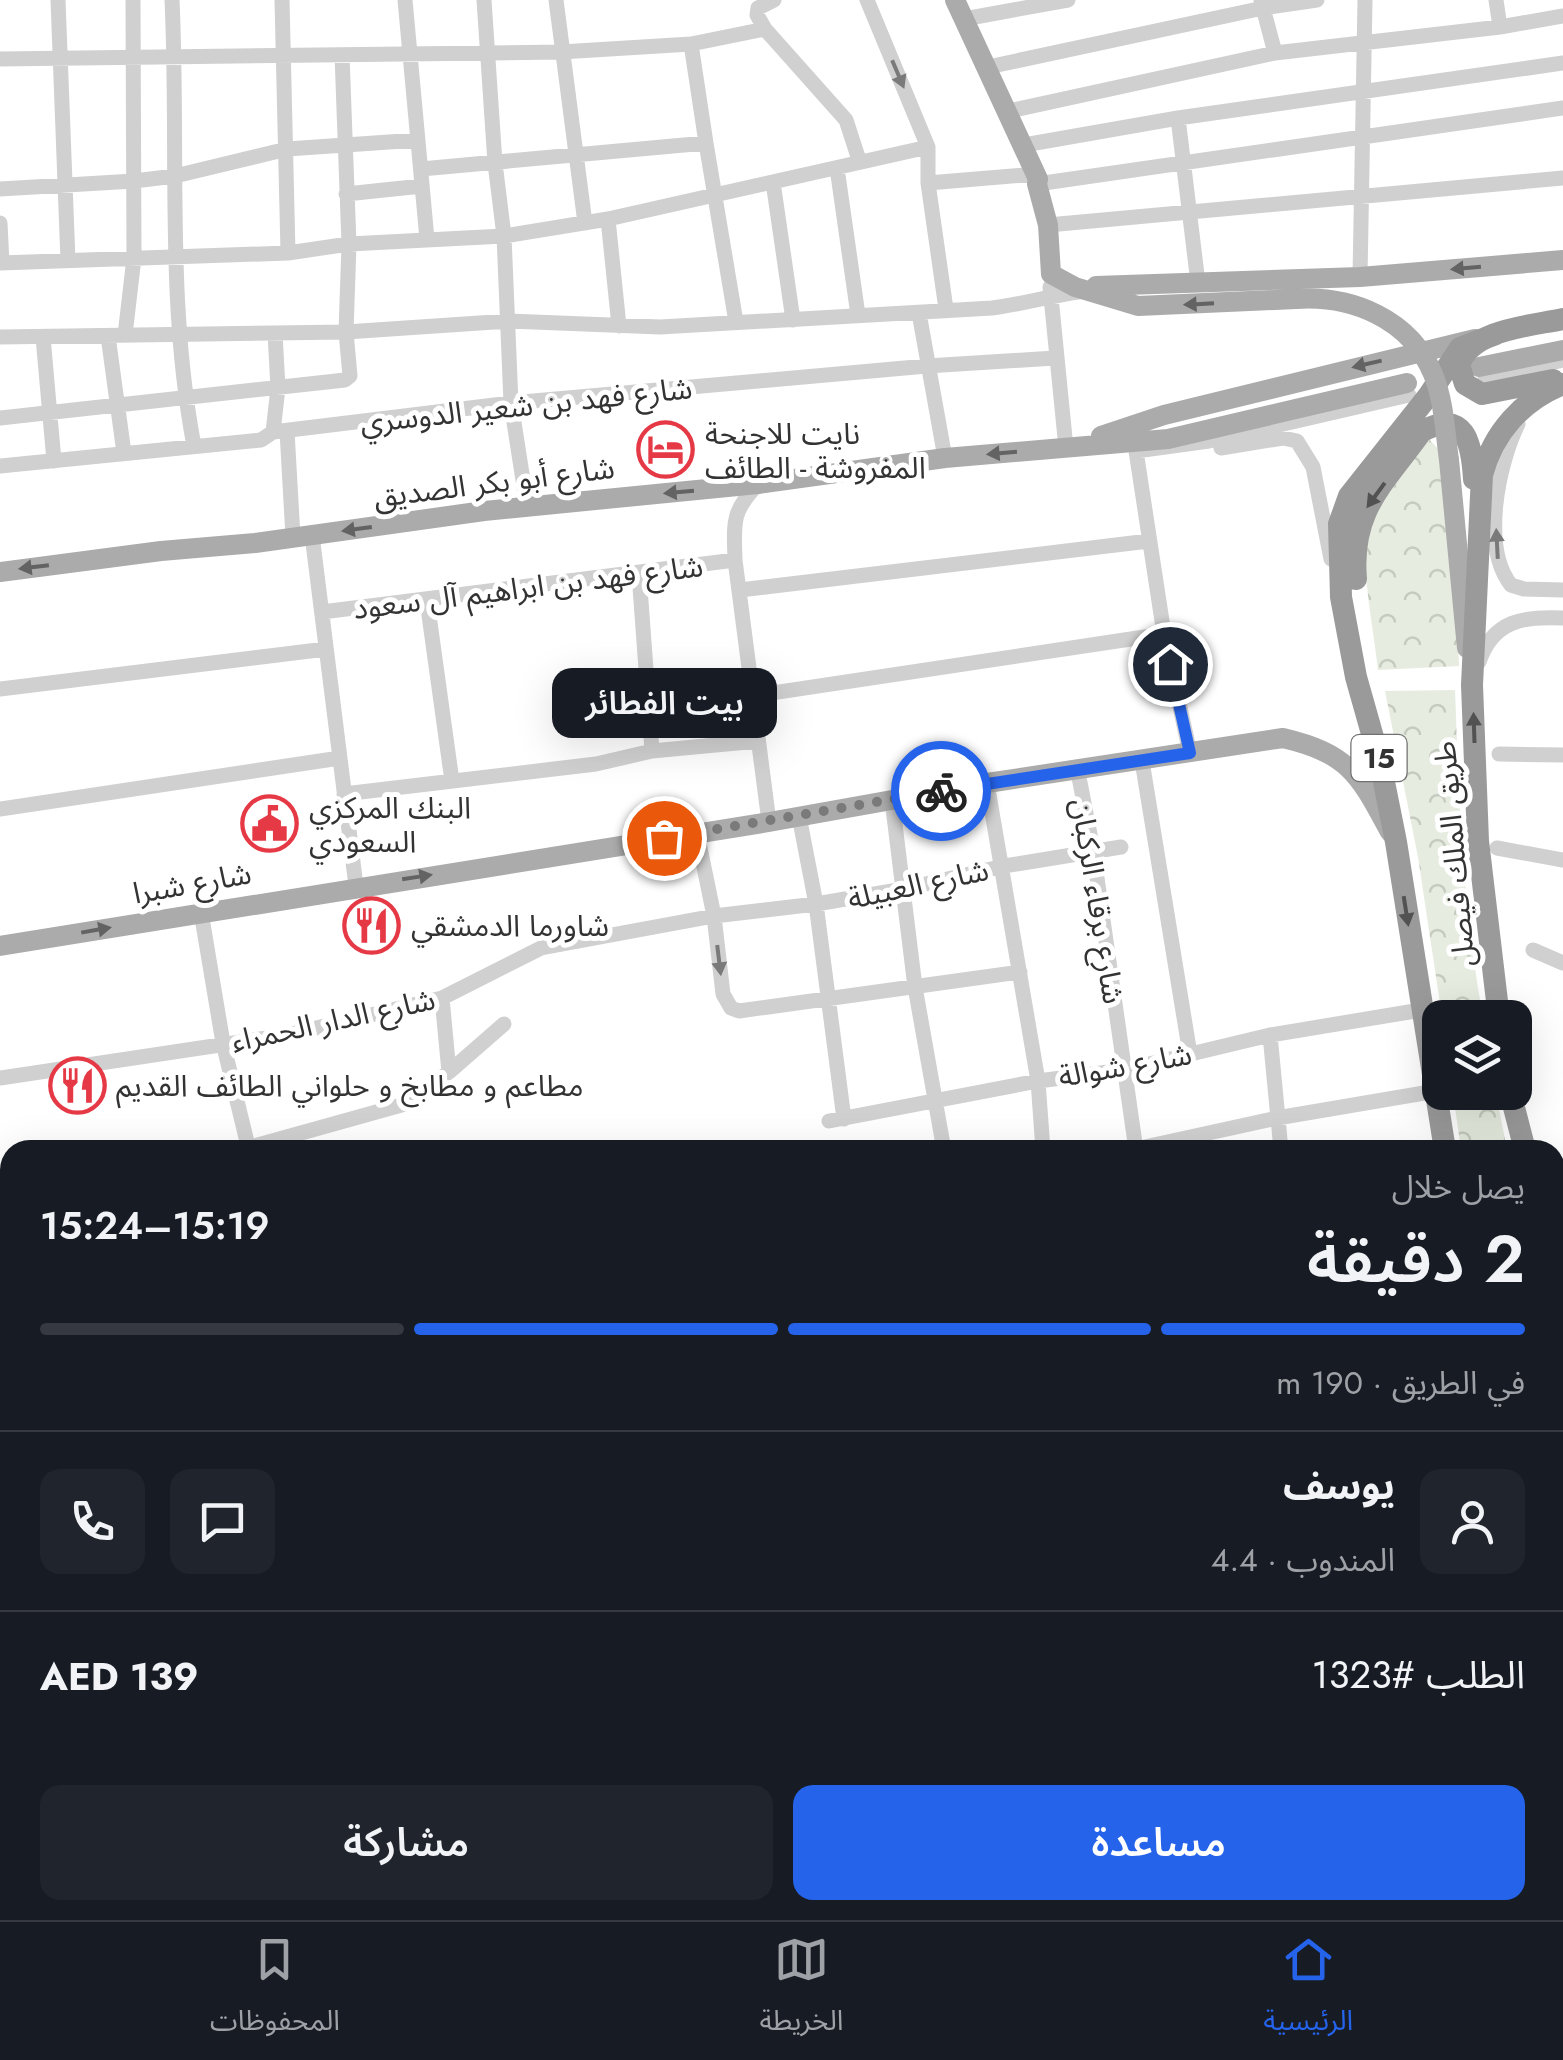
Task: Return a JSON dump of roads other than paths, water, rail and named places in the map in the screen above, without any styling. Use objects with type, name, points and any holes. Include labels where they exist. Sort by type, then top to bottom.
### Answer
[{"type":"highway","points":[[1563,318],[1496,334],[1469,348],[1461,359],[1462,379],[1470,389],[1489,394],[1563,381]]},
{"type":"highway","name":"طريق الملك فيصل","points":[[1422,1015],[1396,842],[1380,762],[1355,672],[1342,597],[1338,524],[1350,496],[1415,391],[1460,348],[1496,334]]},
{"type":"highway","points":[[1477,542],[1482,475],[1489,448],[1528,403],[1563,381]]},
{"type":"highway","points":[[1355,672],[1361,642],[1354,559],[1362,514],[1421,432],[1433,426],[1456,426],[1472,450],[1477,542]]},
{"type":"highway","name":"طريق الملك فيصل","points":[[1477,542],[1472,685],[1478,841],[1498,1000]]},
{"type":"highway","name":"طريق الملك فيصل","points":[[1439,1110],[1444,1140]]},
{"type":"highway","points":[[1514,1110],[1520,1140]]},
{"type":"main road","points":[[960,9],[1010,110],[1037,179],[1048,226],[1050,285],[1082,289],[1138,306],[1335,299],[1395,324],[1412,341],[1432,371],[1442,402],[1472,685]]},
{"type":"main road","points":[[1082,289],[1360,277],[1563,260]]},
{"type":"main road","points":[[1066,448],[1164,415],[1496,334]]},
{"type":"main road","points":[[1482,372],[1563,350]]},
{"type":"main road","name":"شارع أبو بكر الصديق","points":[[0,572],[527,506],[758,484],[945,458],[1168,438],[1415,391]]},
{"type":"main road","name":"شارع شبرا","points":[[0,946],[1283,738],[1317,746],[1345,763],[1364,784],[1396,842]]},
{"type":"street","points":[[58,0],[68,261]]},
{"type":"street","points":[[126,335],[134,258],[133,0]]},
{"type":"street","points":[[172,0],[176,257],[185,399],[194,446]]},
{"type":"street","points":[[282,0],[288,253]]},
{"type":"street","points":[[404,0],[427,239]]},
{"type":"street","points":[[484,0],[504,236],[512,404],[527,506]]},
{"type":"street","points":[[556,0],[585,223]]},
{"type":"street","points":[[774,0],[758,8],[757,16],[846,120],[859,160]]},
{"type":"street","points":[[867,0],[928,147],[928,183],[946,309]]},
{"type":"street","points":[[960,9],[1068,0]]},
{"type":"street","points":[[988,67],[1262,4],[1317,0]]},
{"type":"street","points":[[1360,277],[1365,0]]},
{"type":"street","points":[[1496,0],[1500,27]]},
{"type":"street","points":[[1262,4],[1275,53]]},
{"type":"street","points":[[1010,110],[1275,53],[1563,16]]},
{"type":"street","points":[[0,59],[561,52],[691,44],[765,29]]},
{"type":"street","points":[[691,44],[736,322]]},
{"type":"street","points":[[0,418],[345,380],[350,376],[342,55]]},
{"type":"street","points":[[1024,146],[1178,118],[1563,64]]},
{"type":"street","points":[[928,183],[1037,179],[1183,163],[1563,108]]},
{"type":"street","points":[[1178,118],[1198,283]]},
{"type":"street","points":[[0,189],[134,181],[175,176],[288,149],[418,140]]},
{"type":"street","points":[[346,194],[495,163],[706,143]]},
{"type":"street","points":[[0,223],[1,263],[288,253],[349,244],[504,236],[608,219],[928,147]]},
{"type":"street","points":[[836,168],[858,314]]},
{"type":"street","points":[[1048,226],[1563,178]]},
{"type":"street","points":[[774,182],[793,320]]},
{"type":"street","points":[[608,219],[619,326]]},
{"type":"street","points":[[0,337],[346,332],[509,322],[660,327],[1007,306],[1050,285],[1066,448]]},
{"type":"street","points":[[920,313],[945,458]]},
{"type":"street","points":[[275,333],[280,432],[322,612],[356,886]]},
{"type":"street","points":[[43,336],[54,460]]},
{"type":"street","points":[[108,336],[124,454]]},
{"type":"street","name":"شارع فهد بن شعير الدوسري","points":[[0,466],[261,440],[280,432],[512,404],[1055,358]]},
{"type":"street","points":[[1482,372],[1563,360]]},
{"type":"street","points":[[1190,753],[1164,634],[1136,451],[1208,441],[1415,391]]},
{"type":"street","points":[[1528,403],[1504,456],[1498,480],[1496,552],[1511,585],[1563,590]]},
{"type":"street","points":[[1138,462],[1284,438],[1297,441],[1313,467],[1332,567],[1342,597]]},
{"type":"street","points":[[758,484],[740,503],[734,520],[735,560],[769,822]]},
{"type":"street","points":[[740,590],[1149,541]]},
{"type":"street","name":"شارع فهد بن ابراهيم آل سعود","points":[[322,612],[735,560]]},
{"type":"street","points":[[638,574],[652,751]]},
{"type":"street","points":[[427,601],[452,781]]},
{"type":"street","points":[[1472,685],[1485,644],[1494,634],[1529,616],[1563,618]]},
{"type":"street","points":[[752,696],[1164,634]]},
{"type":"street","points":[[0,688],[326,649]]},
{"type":"street","points":[[344,794],[596,764],[652,751],[758,741]]},
{"type":"street","points":[[1498,754],[1563,755]]},
{"type":"street","points":[[0,809],[340,758]]},
{"type":"street","points":[[1142,761],[1190,1054]]},
{"type":"street","name":"شارع برقاء الركبان","points":[[1078,772],[1133,1140]]},
{"type":"street","points":[[987,783],[1038,1081],[1042,1140]]},
{"type":"street","points":[[892,800],[916,986],[942,1140]]},
{"type":"street","points":[[799,816],[816,904],[826,998]]},
{"type":"street","points":[[697,833],[714,916],[723,994],[731,1008],[739,1011],[1020,972]]},
{"type":"street","name":"شارع العبيلة","points":[[714,916],[904,889],[1004,866],[1121,846]]},
{"type":"street","points":[[1497,848],[1563,860]]},
{"type":"street","points":[[201,912],[224,1044],[253,1140]]},
{"type":"street","name":"شارع الدار الحمراء","points":[[0,1078],[287,1035],[442,998],[540,948],[714,916]]},
{"type":"street","points":[[1533,950],[1563,963]]},
{"type":"street","points":[[442,998],[449,1072]]},
{"type":"street","name":"شارع شوالة","points":[[826,998],[837,1120],[1038,1081],[1124,1070],[1270,1035],[1421,1010]]},
{"type":"street","points":[[279,1140],[404,1104],[449,1072],[504,1024]]},
{"type":"street","points":[[1270,1035],[1280,1140]]},
{"type":"street","points":[[1179,1140],[1277,1118],[1422,1093]]},
{"type":"place","name":"نايت للاجنحة المفروشة - الطائف","points":[[666,450]]},
{"type":"place","name":"البنك المركزي السعودي","points":[[270,824]]},
{"type":"place","name":"بيت الفطائر","points":[[664,838]]},
{"type":"place","name":"شاورما الدمشقي","points":[[372,925]]},
{"type":"place","name":"مطاعم و مطابخ و حلواني الطائف القديم","points":[[77,1085]]}]
